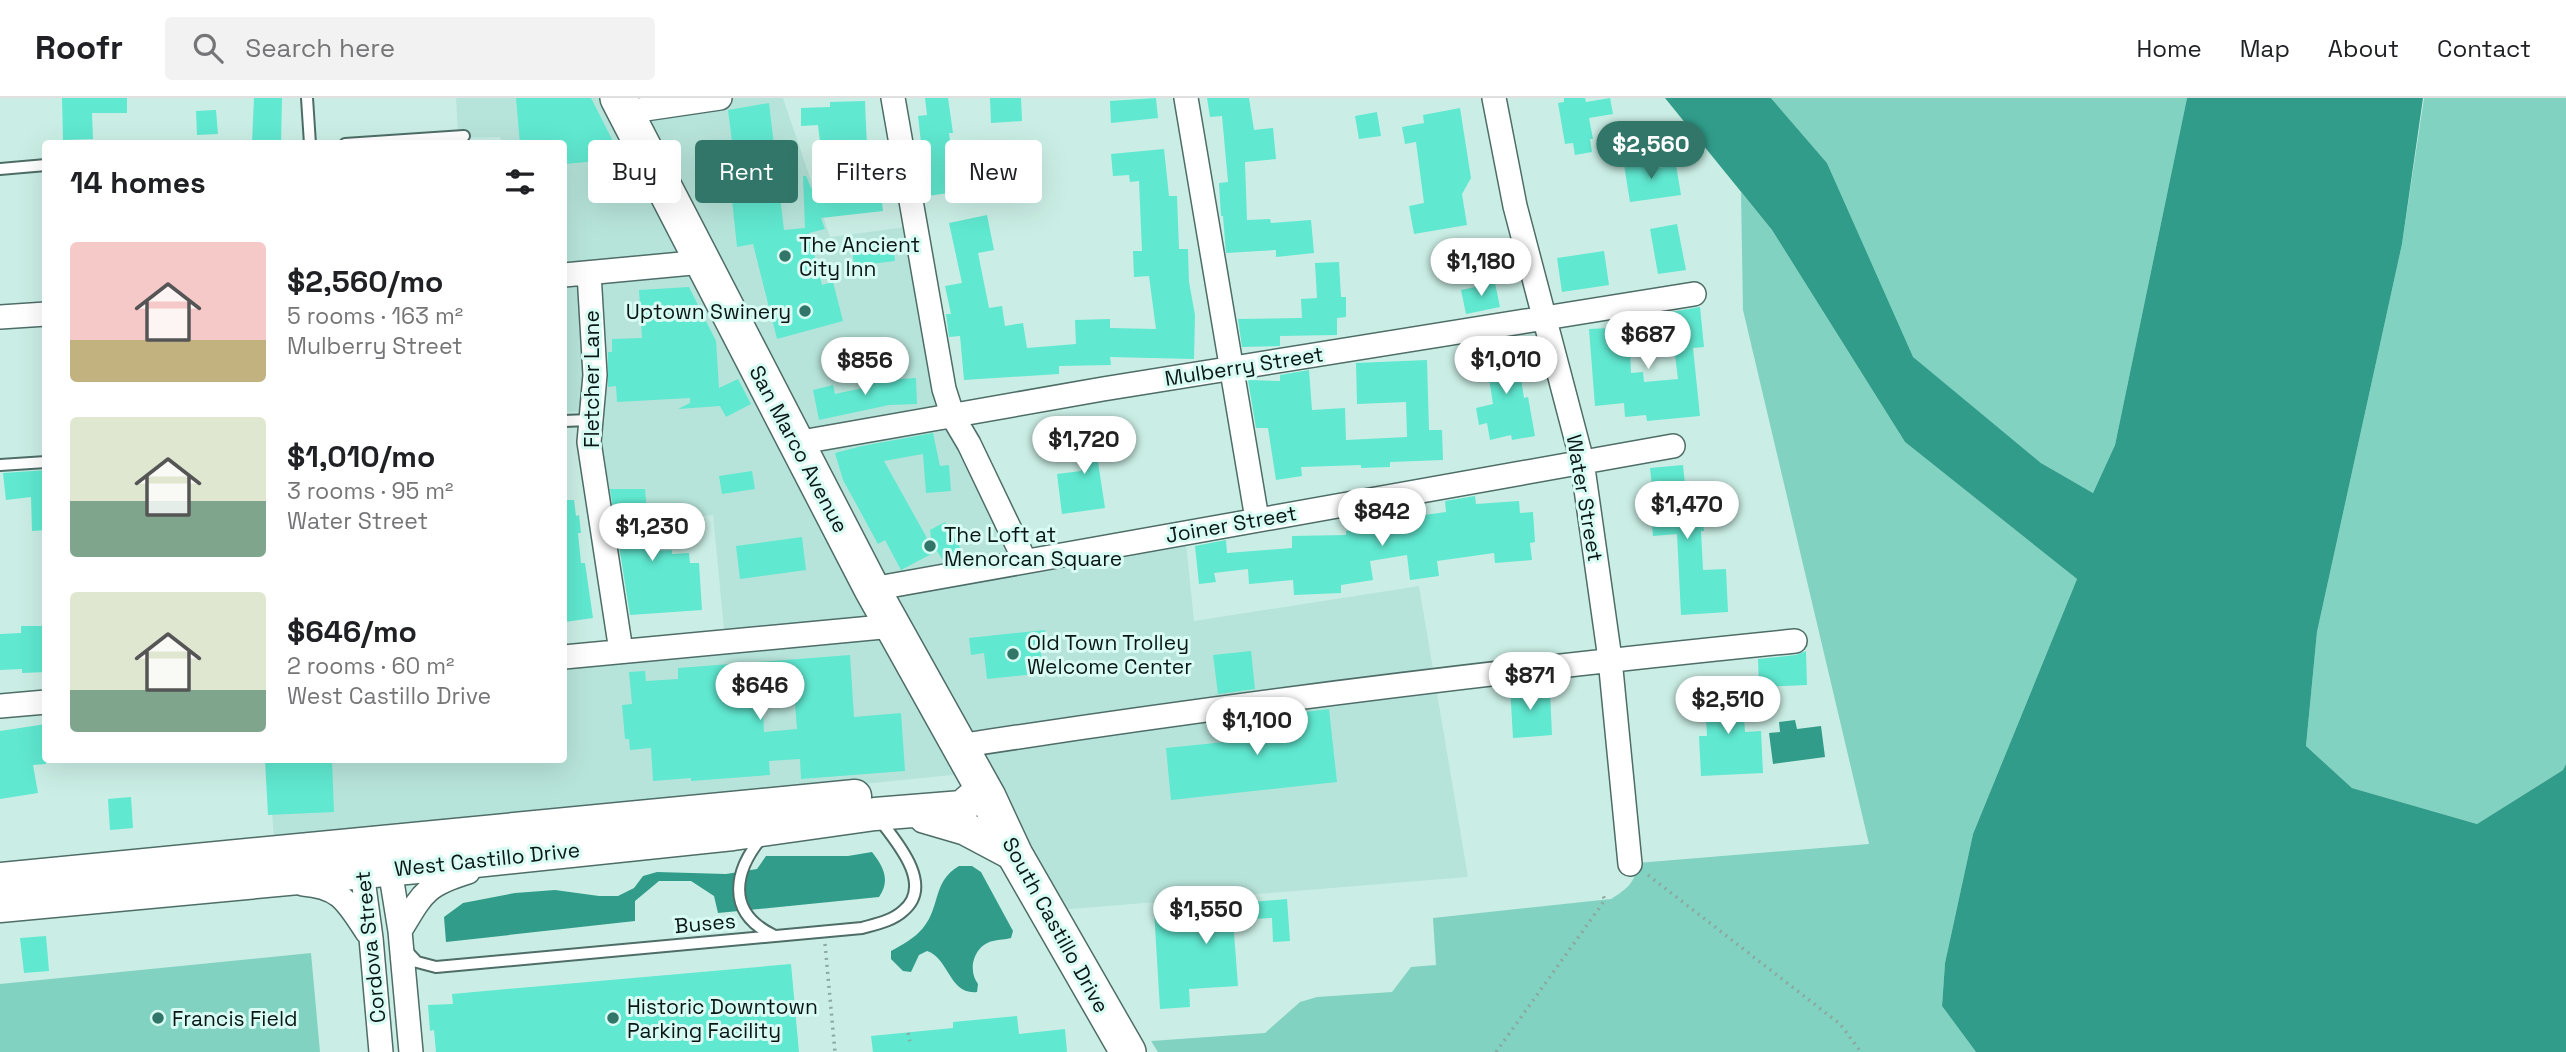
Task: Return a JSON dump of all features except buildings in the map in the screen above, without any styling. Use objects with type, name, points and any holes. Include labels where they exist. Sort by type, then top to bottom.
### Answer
[{"type":"main road","name":"San Marco Avenue","points":[[621,105],[872,589],[959,746],[979,798]]},
{"type":"main road","name":"West Castillo Drive","points":[[0,906],[254,880],[374,856],[583,824],[951,786],[979,798]]},
{"type":"main road","name":"West Castillo Drive","points":[[0,879],[374,856],[523,855],[769,829],[887,813],[962,807],[979,798]]},
{"type":"main road","name":"South Castillo Drive","points":[[979,798],[1015,855],[1128,1052]]},
{"type":"main road","points":[[887,813],[961,827],[1015,855]]},
{"type":"street","points":[[621,105],[720,98]]},
{"type":"street","points":[[893,98],[944,389],[953,417],[969,443],[1025,561]]},
{"type":"street","points":[[1186,98],[1257,519]]},
{"type":"street","name":"Water Street","points":[[1494,98],[1515,206],[1582,461],[1610,659],[1629,859]]},
{"type":"street","points":[[567,275],[703,262]]},
{"type":"street","name":"Fletcher Lane","points":[[589,273],[595,375],[589,442],[621,651]]},
{"type":"street","name":"Mulberry Street","points":[[796,443],[1233,368],[1693,294]]},
{"type":"street","points":[[0,317],[42,314]]},
{"type":"street","name":"Joiner Street","points":[[872,589],[1672,446]]},
{"type":"street","points":[[567,656],[892,626]]},
{"type":"street","points":[[959,746],[1065,728],[1610,659],[1795,641]]},
{"type":"street","points":[[0,706],[42,702]]},
{"type":"street","points":[[401,939],[418,902],[428,889],[441,880],[523,855]]},
{"type":"street","name":"Cordova Street","points":[[374,856],[371,938],[381,1052]]},
{"type":"street","name":"Cordova Street","points":[[374,856],[401,939],[411,1052]]},
{"type":"street","points":[[254,880],[323,886],[341,897],[371,938]]},
{"type":"lane","points":[[307,98],[310,140]]},
{"type":"lane","points":[[404,140],[464,136]]},
{"type":"lane","points":[[0,169],[42,165]]},
{"type":"lane","points":[[567,421],[589,420]]},
{"type":"lane","points":[[0,465],[42,462]]},
{"type":"lane","name":"Buses","points":[[401,939],[417,962],[436,967],[862,928],[886,921],[904,911],[914,890],[914,873],[887,813]]},
{"type":"lane","points":[[769,829],[750,851],[742,868],[739,887],[747,912],[755,924],[776,936]]},
{"type":"path","points":[[1629,859],[1840,1024],[1861,1052]]},
{"type":"path","points":[[1496,1052],[1605,900],[1602,893]]},
{"type":"path","points":[[824,931],[835,1052]]},
{"type":"path","points":[[908,1033],[910,1041]]},
{"type":"shaded area","points":[[456,98],[606,98],[628,140],[588,140],[588,203],[660,203],[686,254],[567,263],[567,140],[501,140],[500,137],[458,138]]},
{"type":"shaded area","points":[[638,98],[783,98],[797,140],[695,140],[695,203],[798,203],[798,142],[812,184],[812,203],[819,203],[830,237],[906,227],[934,392],[1029,572],[1186,543],[1194,621],[1419,586],[1468,877],[1058,910],[681,181],[681,140],[660,140]]},
{"type":"shaded area","points":[[1665,98],[1771,98],[1827,163],[1913,357],[2041,463],[2093,493],[2115,445],[2187,98],[2423,98],[2402,244],[2317,632],[2306,746],[2352,788],[2477,824],[2563,770],[2566,764],[2566,1052],[1976,1052],[1942,1006],[1945,963],[1973,834],[2077,579],[1905,442],[1772,230]]},
{"type":"shaded area","points":[[1771,98],[2187,98],[2115,445],[2093,493],[2041,463],[1912,357],[1827,163]]},
{"type":"shaded area","points":[[2424,98],[2566,98],[2566,764],[2563,770],[2477,824],[2352,788],[2306,746],[2317,632],[2402,244]]},
{"type":"shaded area","points":[[1741,192],[1772,230],[1905,442],[2077,579],[1973,834],[1945,963],[1942,1006],[1976,1052],[1158,1052],[1151,1041],[1265,1033],[1300,1002],[1317,997],[1392,992],[1411,967],[1436,965],[1433,918],[1611,899],[1630,884],[1637,863],[1869,844],[1743,310]]},
{"type":"shaded area","points":[[697,276],[875,616],[724,630],[713,515],[592,527],[583,411],[567,412],[567,287]]},
{"type":"shaded area","points":[[887,638],[962,774],[274,840],[268,763],[567,763],[567,668]]},
{"type":"shaded area","points":[[1795,720],[1797,729],[1821,726],[1825,757],[1773,764],[1769,733],[1780,732],[1779,722]]},
{"type":"shaded area","points":[[872,852],[885,879],[879,897],[718,913],[714,896],[691,881],[659,881],[635,901],[635,921],[446,942],[444,917],[463,903],[515,893],[555,890],[618,896],[634,888],[643,876],[657,872],[726,874],[757,869],[766,856],[848,856]]},
{"type":"shaded area","points":[[959,866],[972,866],[981,872],[1013,931],[1011,938],[986,943],[977,953],[973,972],[978,984],[977,992],[960,988],[940,961],[927,951],[919,955],[911,972],[903,971],[891,959],[891,951],[912,938],[929,920],[940,887],[950,872]]},
{"type":"shaded area","name":"Francis Field","points":[[311,953],[320,1052],[0,1052],[0,984]]},
{"type":"place","name":"The Ancient City Inn","points":[[785,256]]},
{"type":"place","name":"Uptown Swinery","points":[[805,311]]},
{"type":"place","name":"The Loft at Menorcan Square","points":[[930,546]]},
{"type":"place","name":"Old Town Trolley Welcome Center","points":[[1013,654]]},
{"type":"place","name":"Francis Field","points":[[158,1018]]},
{"type":"place","name":"Historic Downtown Parking Facility","points":[[613,1018]]}]
